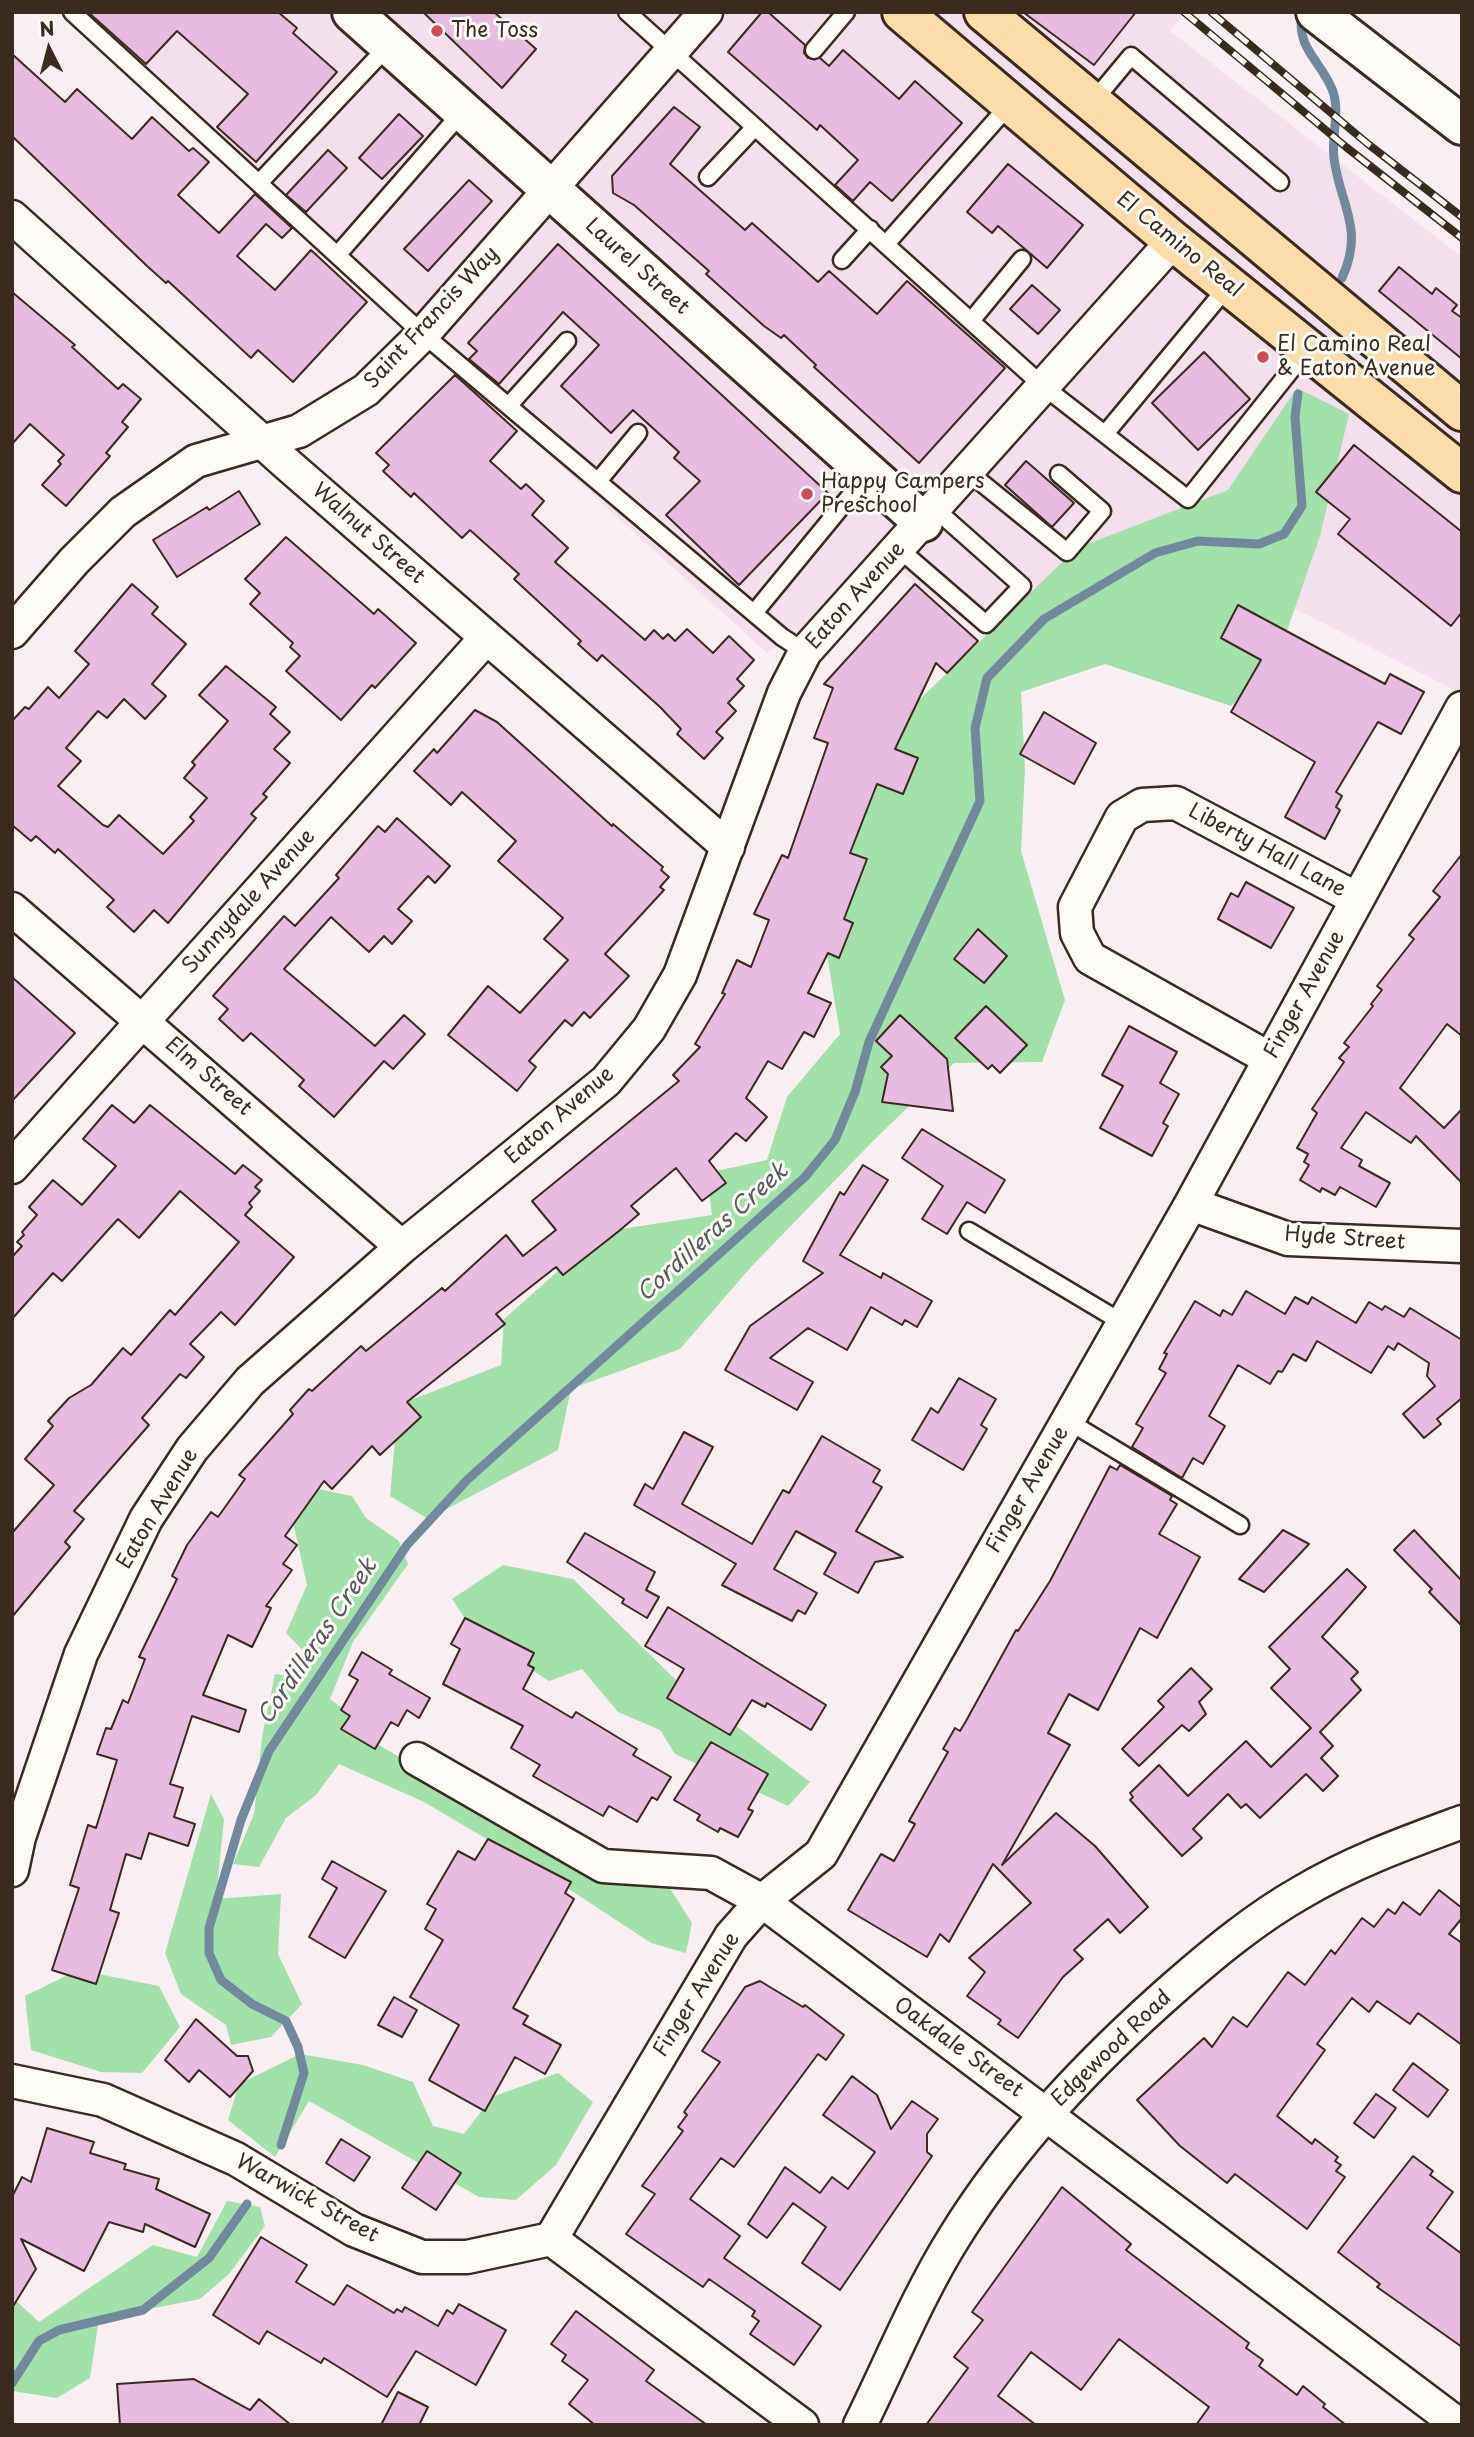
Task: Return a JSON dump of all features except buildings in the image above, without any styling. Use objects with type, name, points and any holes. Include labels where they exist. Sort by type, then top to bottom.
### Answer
[{"type":"main road","name":"El Camino Real","points":[[902,12],[1173,241],[1462,473]]},
{"type":"main road","points":[[984,12],[1462,411]]},
{"type":"street","name":"Laurel Street","points":[[352,12],[869,473],[918,526]]},
{"type":"street","name":"Saint Francis Way","points":[[12,632],[74,561],[123,512],[196,461],[299,431],[366,390],[423,334],[706,12]]},
{"type":"street","points":[[1316,12],[1462,125]]},
{"type":"street","name":"Walnut Street","points":[[12,217],[263,442],[728,847]]},
{"type":"street","name":"Eaton Avenue","points":[[12,1870],[19,1837],[81,1654],[146,1519],[192,1449],[250,1381],[402,1247],[606,1081],[649,1029],[680,975],[784,693],[805,652],[1173,241]]},
{"type":"street","name":"Sunnydale Avenue","points":[[12,1167],[486,638]]},
{"type":"street","name":"Finger Avenue","points":[[551,2239],[731,1936],[762,1902],[821,1854],[1191,1204],[1462,708]]},
{"type":"street","name":"Liberty Hall Lane","points":[[1270,1059],[1090,958],[1077,933],[1075,907],[1122,817],[1142,804],[1175,803],[1357,900]]},
{"type":"street","name":"Elm Street","points":[[12,909],[402,1247]]},
{"type":"street","name":"Hyde Street","points":[[1191,1204],[1288,1239],[1462,1246]]},
{"type":"street","name":"Oakdale Street","points":[[417,1759],[603,1866],[711,1873],[762,1902],[1047,2113],[1459,2425]]},
{"type":"street","name":"Edgewood Road","points":[[860,2425],[954,2237],[978,2200],[1080,2075],[1120,2037],[1257,1920],[1303,1891],[1350,1868],[1459,1823]]},
{"type":"street","name":"Warwick Street","points":[[12,2081],[103,2100],[236,2159],[354,2230],[422,2257],[467,2257],[551,2239]]},
{"type":"street","points":[[551,2239],[802,2425]]},
{"type":"lane","points":[[72,12],[339,253],[423,334],[510,404],[754,613],[805,652]]},
{"type":"lane","points":[[627,12],[1043,386],[1188,499],[1307,349]]},
{"type":"lane","points":[[814,50],[846,12]]},
{"type":"lane","points":[[260,182],[389,45]]},
{"type":"lane","points":[[1091,104],[1131,57],[1280,182]]},
{"type":"lane","points":[[886,244],[1010,104]]},
{"type":"lane","points":[[339,253],[463,111]]},
{"type":"lane","points":[[708,177],[755,127]]},
{"type":"lane","points":[[842,260],[870,229]]},
{"type":"lane","points":[[971,321],[1022,260]]},
{"type":"lane","points":[[1105,434],[1228,286]]},
{"type":"lane","points":[[510,404],[568,341]]},
{"type":"lane","points":[[599,480],[638,433]]},
{"type":"lane","points":[[967,471],[1067,552],[1102,511],[1059,474]]},
{"type":"lane","points":[[754,613],[869,473]]},
{"type":"lane","points":[[918,526],[1022,586],[986,624],[918,526]]},
{"type":"lane","points":[[969,1231],[1124,1323]]},
{"type":"lane","points":[[1068,1420],[1240,1525]]},
{"type":"shaded area","points":[[61,12],[1186,12],[1170,31],[1462,257],[1462,694],[1174,547],[1013,657],[893,566],[767,653]]},
{"type":"green space","points":[[1297,388],[1349,414],[1320,536],[1276,662],[1231,706],[1105,664],[1021,692],[1025,769],[1021,851],[1065,1000],[1042,1062],[954,1063],[875,1139],[751,1267],[680,1349],[571,1389],[558,1450],[428,1519],[390,1496],[398,1405],[501,1365],[504,1319],[602,1232],[712,1215],[707,1173],[767,1160],[787,1097],[840,1034],[825,942],[837,779],[1077,548],[1228,490]]},
{"type":"green space","points":[[309,1487],[352,1496],[366,1518],[399,1541],[408,1564],[353,1642],[330,1699],[355,1718],[379,1745],[536,1838],[664,1879],[692,1923],[686,1953],[651,1943],[546,1874],[424,1802],[339,1764],[316,1795],[286,1818],[259,1867],[233,1864],[254,1814],[262,1737],[275,1674],[306,1678],[313,1661],[286,1633],[307,1585],[291,1513]]},
{"type":"green space","points":[[503,1565],[573,1579],[676,1680],[810,1782],[788,1806],[675,1754],[660,1730],[618,1712],[582,1669],[549,1681],[476,1635],[452,1599]]},
{"type":"green space","points":[[211,1794],[224,1819],[216,1899],[281,1894],[278,1954],[302,2004],[271,2037],[231,2045],[226,2025],[181,1994],[165,1953]]},
{"type":"green space","points":[[78,1970],[159,1986],[180,2027],[142,2073],[101,2072],[31,2050],[25,1996]]},
{"type":"green space","points":[[300,2054],[363,2065],[413,2082],[433,2126],[464,2134],[492,2097],[558,2073],[593,2102],[556,2165],[516,2200],[479,2197],[309,2101],[275,2157],[228,2120],[239,2084]]},
{"type":"green space","points":[[227,2201],[260,2207],[265,2226],[229,2274],[200,2299],[99,2319],[90,2378],[57,2398],[12,2391],[12,2297],[39,2322],[153,2245],[197,2257]]},
{"type":"waterway","name":"Cordilleras Creek","points":[[1302,12],[1301,25],[1305,44],[1327,78],[1335,97],[1334,158],[1351,231],[1349,260],[1342,278]]},
{"type":"waterway","name":"Cordilleras Creek","points":[[281,2145],[304,2073],[298,2047],[286,2021],[252,2004],[221,1980],[209,1953],[209,1928],[241,1820],[269,1751],[407,1545],[467,1480],[805,1177],[835,1140],[855,1092],[869,1042],[980,801],[975,728],[987,678],[1044,619],[1155,553],[1198,541],[1259,544],[1284,534],[1302,506],[1295,417],[1298,394]]},
{"type":"waterway","name":"Cordilleras Creek","points":[[12,2383],[39,2341],[59,2330],[143,2310],[209,2258],[247,2204]]},
{"type":"railway","points":[[1184,12],[1346,147],[1462,238]]},
{"type":"railway","points":[[1211,12],[1368,144],[1462,217]]},
{"type":"place","name":"The Toss","points":[[437,31]]},
{"type":"place","name":"El Camino Real & Eaton Avenue","points":[[1263,357]]},
{"type":"place","name":"Happy Campers Preschool","points":[[807,494]]}]
